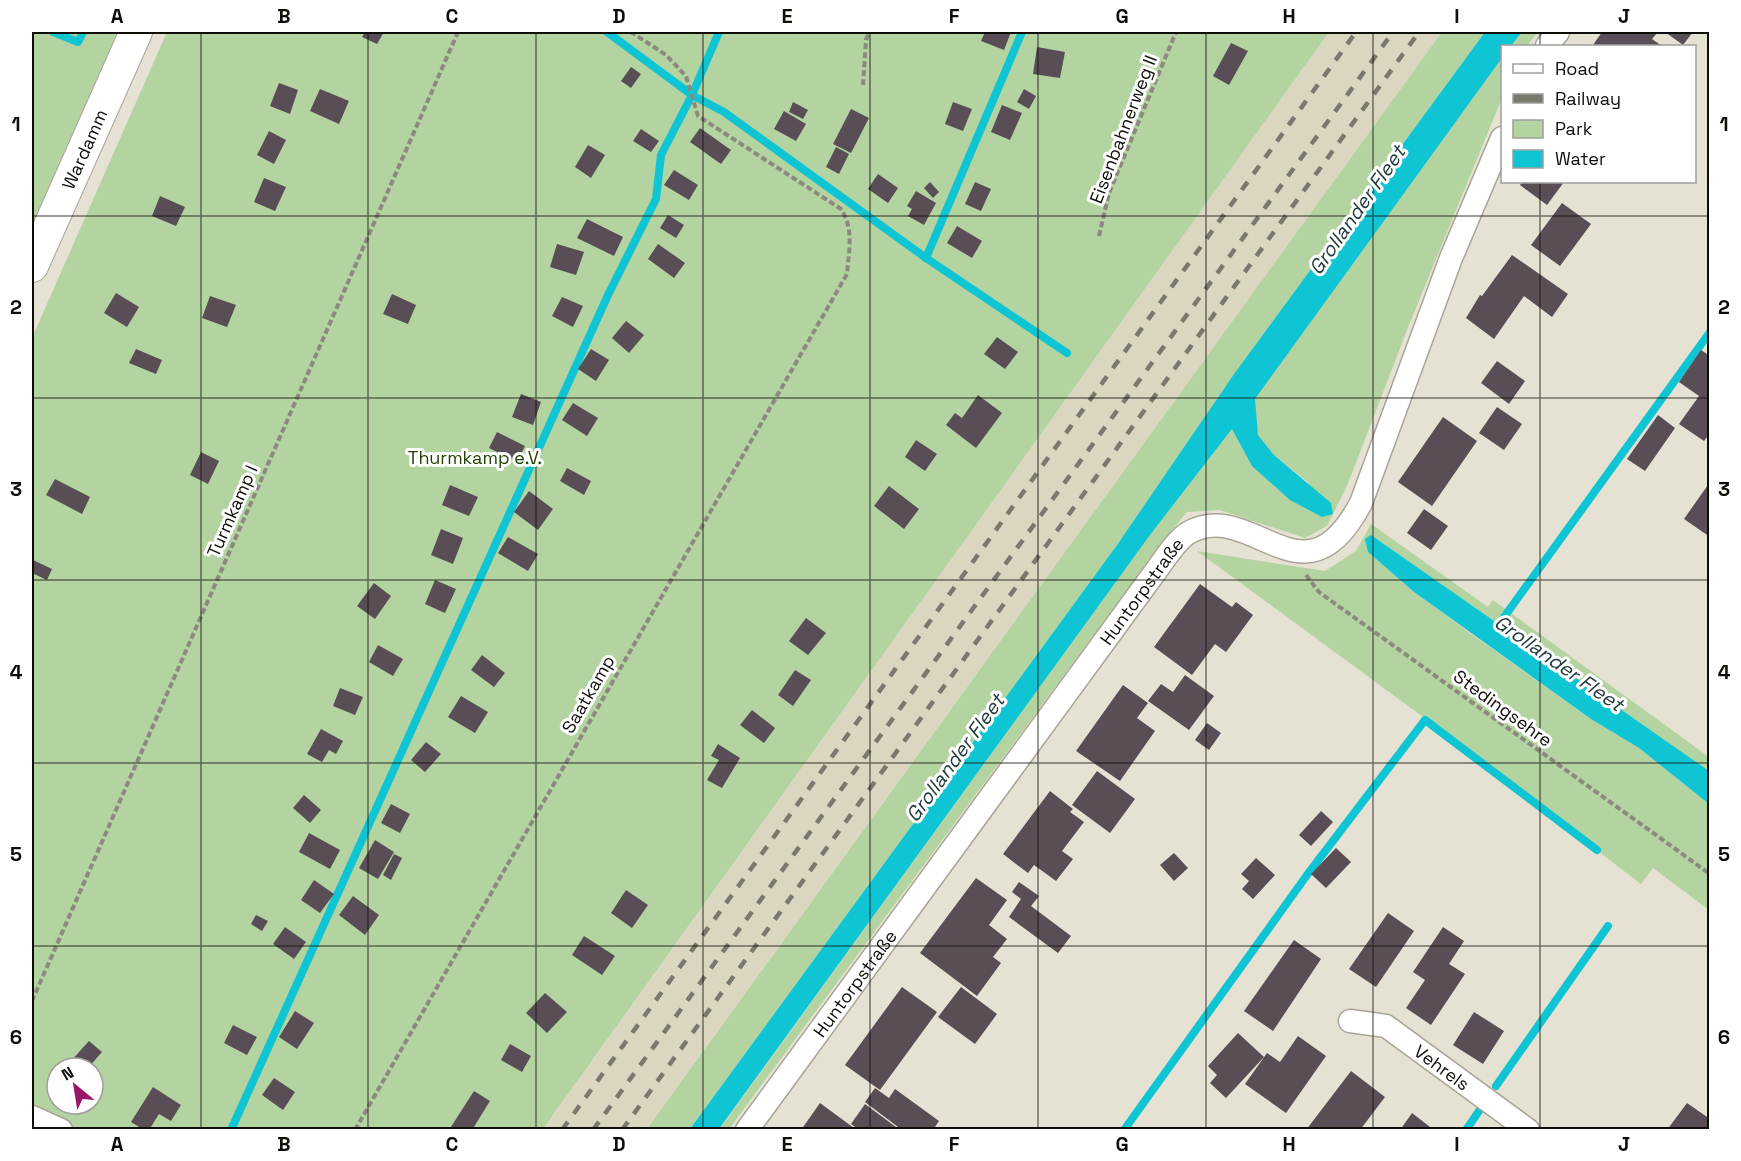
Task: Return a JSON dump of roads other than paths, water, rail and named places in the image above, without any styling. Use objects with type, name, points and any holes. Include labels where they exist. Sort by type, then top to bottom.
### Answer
[{"type":"street","name":"Wardamm","points":[[32,266],[136,32]]},
{"type":"street","points":[[1548,45],[1558,32]]},
{"type":"street","name":"Huntorpstraße","points":[[747,1130],[1143,588],[1186,535],[1200,528],[1224,525],[1295,551],[1316,551],[1336,539],[1350,524],[1361,503],[1452,258],[1501,143]]},
{"type":"street","name":"Vehrels","points":[[1350,1021],[1386,1026],[1528,1130]]},
{"type":"street","points":[[32,1117],[61,1130]]},
{"type":"water","name":"Grollander Fleet","points":[[1485,32],[1522,32],[1512,45],[1501,45],[1501,59],[1255,399],[1258,435],[1274,455],[1331,503],[1333,514],[1322,517],[1290,500],[1252,466],[1232,429],[1150,535],[719,1129],[690,1129],[1117,545],[1234,374]]},
{"type":"water","points":[[1371,535],[1709,771],[1709,804],[1639,748],[1591,719],[1414,592],[1368,552],[1365,539]]},
{"type":"waterway","points":[[53,32],[78,42],[83,32]]},
{"type":"waterway","points":[[607,32],[692,95],[724,112],[926,258],[1067,353]]},
{"type":"waterway","points":[[231,1130],[608,295],[656,199],[661,155],[692,95],[719,32]]},
{"type":"waterway","points":[[926,258],[1022,32]]},
{"type":"waterway","name":"Grollander Fleet","points":[[1494,631],[1710,332]]},
{"type":"waterway","points":[[1124,1130],[1307,875],[1425,720],[1597,850]]},
{"type":"waterway","points":[[1496,1086],[1608,926]]},
{"type":"waterway","points":[[1466,1130],[1479,1111]]},
{"type":"railway","points":[[562,1130],[1356,32]]},
{"type":"railway","points":[[593,1130],[1393,32]]},
{"type":"railway","points":[[622,1130],[1419,32]]},
{"type":"park label","name":"Thurmkamp e.V.","points":[[475,457]]}]
